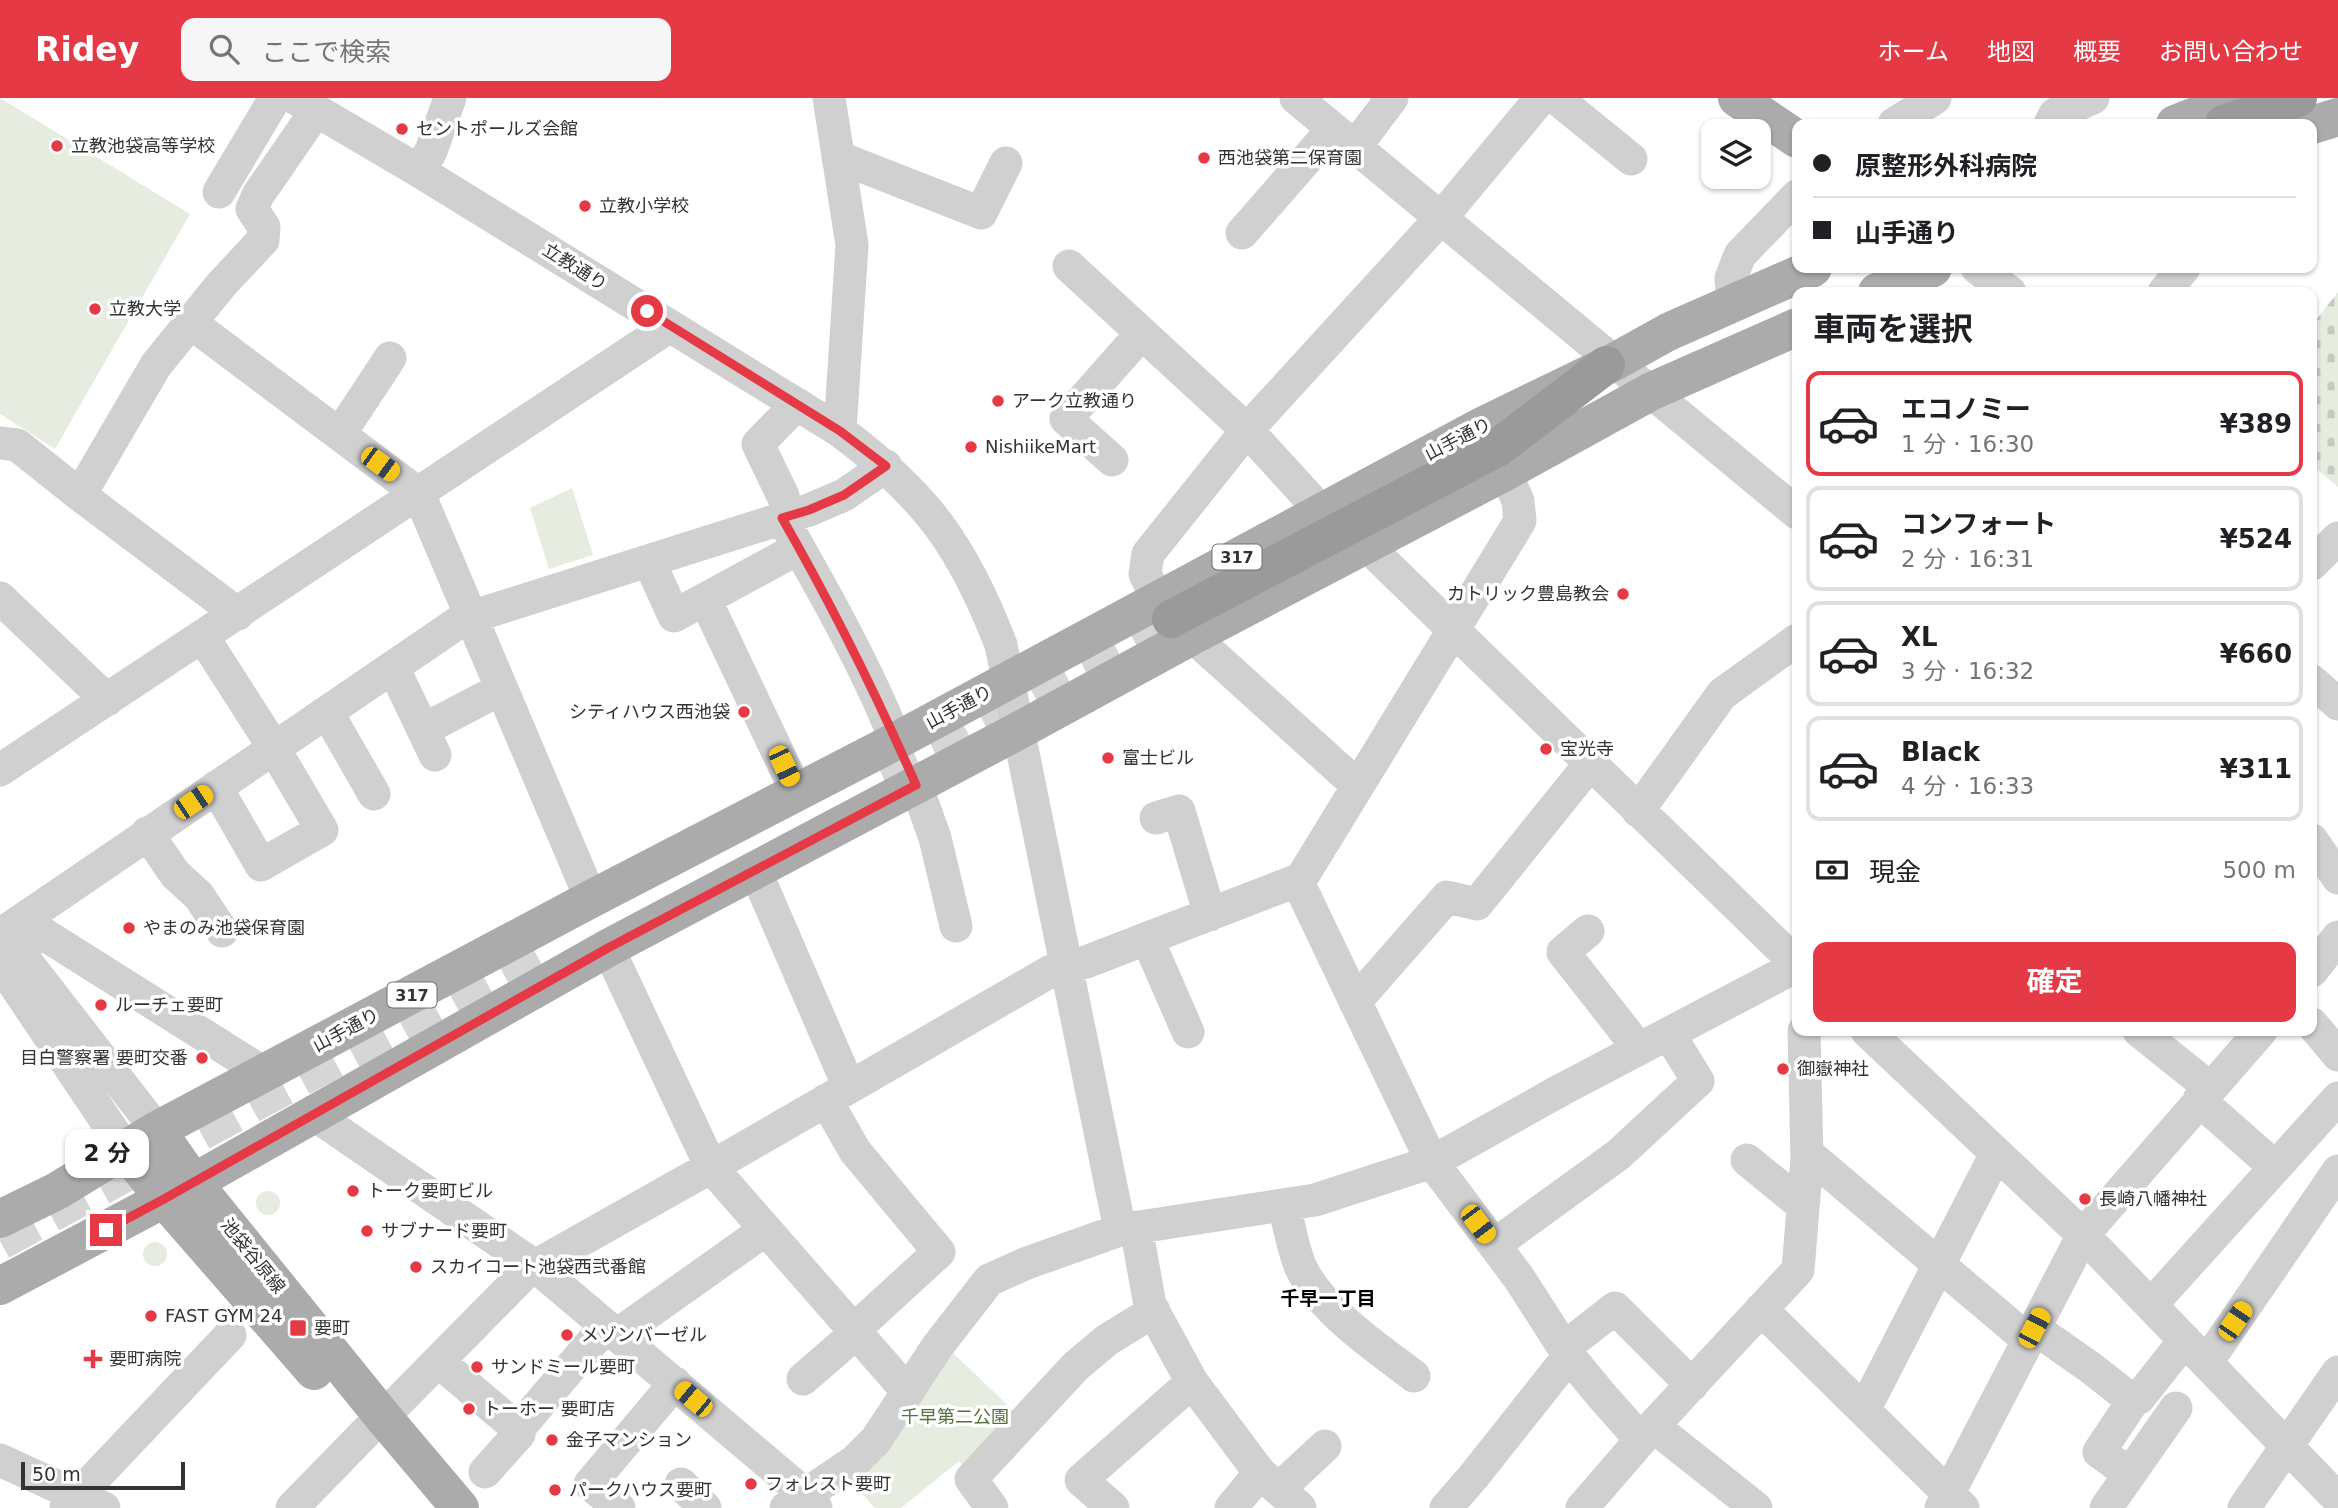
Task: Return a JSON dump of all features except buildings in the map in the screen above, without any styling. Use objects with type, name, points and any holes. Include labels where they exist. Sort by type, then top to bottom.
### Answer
[{"type":"highway","points":[[2238,119],[2298,98]]},
{"type":"highway","points":[[1174,618],[1499,447],[1610,363]]},
{"type":"main road","points":[[1737,98],[1792,136]]},
{"type":"main road","points":[[2188,119],[2241,98]]},
{"type":"main road","points":[[2317,123],[2338,117]]},
{"type":"main road","name":"山手通り","points":[[0,1286],[179,1191],[608,948],[1018,731],[1321,511],[1668,332],[1801,273]]},
{"type":"main road","points":[[1889,287],[1921,273]]},
{"type":"main road","name":"山手通り","points":[[0,1219],[57,1191],[141,1140],[264,1073],[1007,680],[1365,544],[1505,472],[1652,391],[1792,329]]},
{"type":"main road","points":[[896,741],[916,785]]},
{"type":"main road","name":"池袋谷原線","points":[[141,1140],[179,1191],[375,1424],[460,1508]]},
{"type":"main road","name":"池袋谷原線","points":[[375,1424],[430,1508]]},
{"type":"street","points":[[219,192],[275,98]]},
{"type":"street","points":[[419,171],[431,151],[450,98]]},
{"type":"street","points":[[829,98],[852,245],[840,431]]},
{"type":"street","points":[[1296,98],[1610,363],[1652,391],[1792,509]]},
{"type":"street","points":[[1242,233],[1344,138],[1392,98]]},
{"type":"street","points":[[1358,786],[1174,618],[1144,574],[1148,554],[1247,430],[1441,218],[1541,98]]},
{"type":"street","points":[[1556,98],[1631,159]]},
{"type":"street","points":[[1902,119],[1936,98]]},
{"type":"street","points":[[2052,119],[2054,114],[2093,98]]},
{"type":"street","points":[[80,495],[156,365],[220,285],[263,240],[264,227],[252,209],[305,104]]},
{"type":"street","name":"立教通り","points":[[305,104],[419,171],[840,431],[886,466],[944,530],[984,600],[997,634],[1067,966],[1128,1228],[1150,1306],[1192,1382],[1280,1490]]},
{"type":"street","points":[[838,157],[981,213],[1006,163]]},
{"type":"street","points":[[1733,302],[1731,278],[1740,255],[1792,201]]},
{"type":"street","points":[[1069,266],[1247,430],[1321,511]]},
{"type":"street","points":[[1984,273],[2003,287]]},
{"type":"street","points":[[2168,287],[2179,273]]},
{"type":"street","points":[[191,323],[419,494],[591,899]]},
{"type":"street","points":[[0,770],[670,326]]},
{"type":"street","points":[[1112,460],[1066,418],[1142,333]]},
{"type":"street","points":[[340,434],[390,358]]},
{"type":"street","points":[[797,404],[758,444],[799,548],[837,617],[896,741]]},
{"type":"street","points":[[6,451],[80,495],[238,614]]},
{"type":"street","points":[[466,607],[649,561],[782,507],[809,510],[844,495],[886,466]]},
{"type":"street","points":[[292,1508],[528,1270],[1051,971],[1086,961],[1298,882],[1520,521],[1518,501],[1505,472]]},
{"type":"street","points":[[1365,544],[1792,960]]},
{"type":"street","points":[[649,561],[674,616],[799,548]]},
{"type":"street","points":[[0,598],[107,700]]},
{"type":"street","points":[[705,599],[797,793]]},
{"type":"street","points":[[5,944],[147,833],[459,622],[466,607]]},
{"type":"street","points":[[203,637],[274,748],[322,830],[261,864],[216,787]]},
{"type":"street","points":[[1638,811],[1722,694],[1792,644]]},
{"type":"street","points":[[393,667],[429,742],[501,689]]},
{"type":"street","points":[[2317,685],[2338,704]]},
{"type":"street","points":[[327,712],[374,794]]},
{"type":"street","points":[[1356,1002],[1447,897],[1477,904],[1590,764]]},
{"type":"street","points":[[916,785],[935,838],[956,926]]},
{"type":"street","points":[[1156,818],[1179,811],[1210,915]]},
{"type":"street","points":[[147,833],[175,874],[199,896],[222,931]]},
{"type":"street","points":[[2317,847],[2338,878]]},
{"type":"street","points":[[755,870],[837,1094],[855,1151],[939,1252],[803,1379]]},
{"type":"street","points":[[1298,882],[1432,1162],[1519,1278],[1567,1352],[1602,1396],[1647,1433],[1756,1508]]},
{"type":"street","points":[[1588,931],[1563,952],[1639,1049]]},
{"type":"street","points":[[5,944],[42,933],[264,1073]]},
{"type":"street","points":[[2317,964],[2338,937]]},
{"type":"street","points":[[1147,938],[1188,1032]]},
{"type":"street","points":[[5,944],[141,1140]]},
{"type":"street","points":[[608,948],[711,1167],[908,1392]]},
{"type":"street","points":[[313,1114],[535,1266],[675,1383],[803,1503],[855,1461],[876,1440],[937,1347],[989,1280],[1128,1228],[1315,1200],[1432,1162],[1792,968]]},
{"type":"street","points":[[2317,1030],[2338,1055]]},
{"type":"street","points":[[1494,1245],[1618,1155],[1698,1080],[1669,1034]]},
{"type":"street","points":[[1582,1508],[1647,1433],[1798,1270],[1807,1158],[1804,1036]]},
{"type":"street","points":[[1872,1036],[2083,1235],[2338,1499]]},
{"type":"street","points":[[2144,1036],[2275,1167]]},
{"type":"street","points":[[1761,1309],[1864,1410],[1951,1503],[2031,1334],[2083,1235],[2256,1036]]},
{"type":"street","points":[[2151,1305],[2338,1098]]},
{"type":"street","points":[[1864,1410],[1996,1154]]},
{"type":"street","points":[[1807,1158],[1814,1159],[1938,1266],[2031,1334],[2091,1368],[2133,1401]]},
{"type":"street","points":[[1747,1160],[1796,1200],[1804,1200]]},
{"type":"street","points":[[2130,1474],[2099,1452],[2133,1401],[2196,1351],[2338,1171]]},
{"type":"street","points":[[1284,1205],[1301,1267],[1321,1296],[1356,1332],[1414,1377]]},
{"type":"street","points":[[518,1429],[612,1330],[765,1230]]},
{"type":"street","points":[[1446,1508],[1473,1477],[1567,1352],[1615,1308],[1692,1385]]},
{"type":"street","points":[[992,1508],[971,1479],[1076,1366],[1107,1340],[1154,1311]]},
{"type":"street","points":[[0,1460],[82,1504],[230,1335]]},
{"type":"street","points":[[438,1361],[518,1429],[519,1434],[485,1472]]},
{"type":"street","points":[[2244,1508],[2338,1372]]},
{"type":"street","points":[[1112,1508],[1082,1480],[1192,1382]]},
{"type":"street","points":[[619,1508],[590,1484],[675,1383]]},
{"type":"street","points":[[2106,1508],[2176,1408]]},
{"type":"street","points":[[1231,1508],[1280,1490],[1325,1446]]},
{"type":"street","points":[[681,1484],[705,1508]]},
{"type":"green space","points":[[0,98],[190,214],[55,449],[0,414]]},
{"type":"green space","points":[[2338,292],[2338,487],[2317,469],[2317,319]]},
{"type":"green space","points":[[572,488],[593,555],[549,569],[530,508]]},
{"type":"green space","points":[[268,1191],[276,1195],[280,1203],[276,1211],[268,1215],[260,1211],[256,1203],[260,1195]]},
{"type":"green space","points":[[155,1242],[163,1246],[167,1254],[163,1262],[155,1266],[147,1262],[143,1254],[147,1246]]},
{"type":"green space","name":"千早第二公園","points":[[949,1349],[1020,1417],[969,1472],[959,1461],[901,1508],[874,1508],[851,1479]]},
{"type":"tunnel","points":[[2296,119],[2338,102]]},
{"type":"tunnel","points":[[879,768],[944,739],[1171,619]]},
{"type":"tunnel","points":[[0,1241],[536,949]]},
{"type":"place","name":"セントポールズ会館","points":[[402,129]]},
{"type":"place","name":"立教池袋高等学校","points":[[57,146]]},
{"type":"place","name":"西池袋第二保育園","points":[[1204,158]]},
{"type":"place","name":"立教小学校","points":[[585,206]]},
{"type":"place","name":"立教大学","points":[[95,309]]},
{"type":"place","name":"アーク立教通り","points":[[998,401]]},
{"type":"place","name":"NishiikeMart","points":[[971,447]]},
{"type":"place","name":"カトリック豊島教会","points":[[1623,594]]},
{"type":"place","name":"シティハウス西池袋","points":[[744,712]]},
{"type":"place","name":"宝光寺","points":[[1546,749]]},
{"type":"place","name":"富士ビル","points":[[1108,758]]},
{"type":"place","name":"やまのみ池袋保育園","points":[[129,928]]},
{"type":"place","name":"ルーチェ要町","points":[[101,1005]]},
{"type":"place","name":"目白警察署 要町交番","points":[[202,1058]]},
{"type":"place","name":"御嶽神社","points":[[1783,1069]]},
{"type":"place","name":"トーク要町ビル","points":[[353,1191]]},
{"type":"place","name":"長崎八幡神社","points":[[2085,1199]]},
{"type":"place","name":"サブナード要町","points":[[367,1231]]},
{"type":"place","name":"スカイコート池袋西弐番館","points":[[416,1267]]},
{"type":"place","name":"FAST GYM 24","points":[[151,1316]]},
{"type":"place","name":"要町","points":[[298,1328]]},
{"type":"place","name":"メゾンバーゼル","points":[[567,1335]]},
{"type":"place","name":"要町病院","points":[[93,1359]]},
{"type":"place","name":"サンドミール要町","points":[[477,1367]]},
{"type":"place","name":"トーホー 要町店","points":[[469,1409]]},
{"type":"place","name":"金子マンション","points":[[552,1440]]},
{"type":"place","name":"フォレスト要町","points":[[751,1484]]},
{"type":"place","name":"パークハウス要町","points":[[555,1490]]},
{"type":"district","name":"千早一丁目","points":[[1328,1298]]},
{"type":"route","points":[[106,1230],[608,948],[916,785],[880,703],[831,605],[782,518],[844,495],[886,466],[840,431],[647,311]]}]
